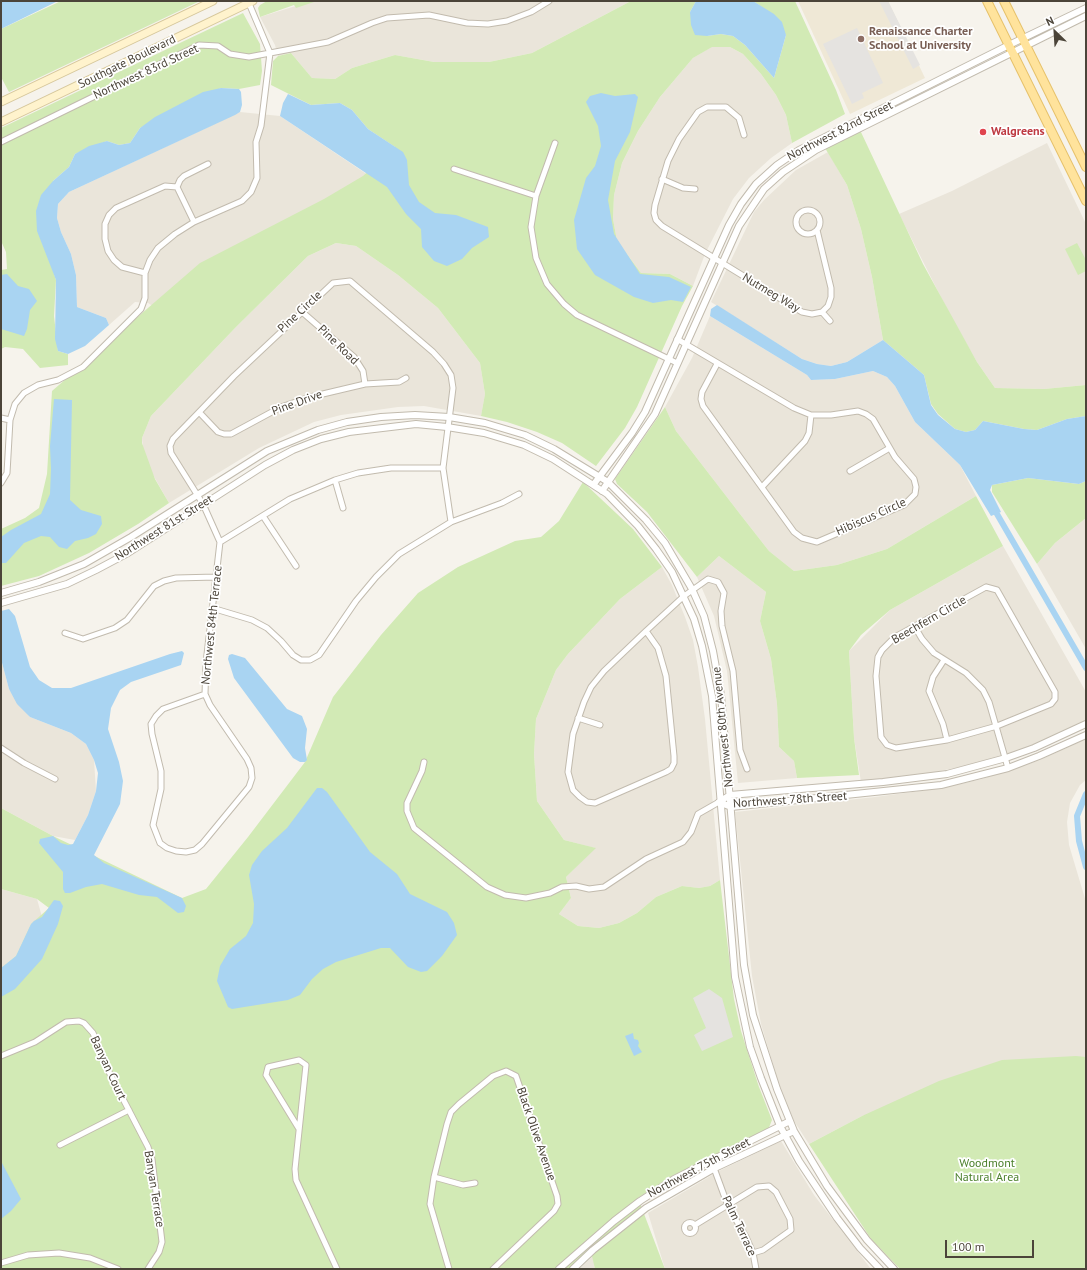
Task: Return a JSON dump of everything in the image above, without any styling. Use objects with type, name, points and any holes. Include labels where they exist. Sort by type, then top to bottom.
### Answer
[{"type":"main road","name":"Southgate Boulevard","points":[[1,102],[213,1]]},
{"type":"main road","points":[[987,1],[1086,201]]},
{"type":"main road","points":[[1004,1],[1086,167]]},
{"type":"main road","name":"Southgate Boulevard","points":[[1,122],[250,2]]},
{"type":"street","name":"Northwest 83rd Street","points":[[1,142],[200,45],[218,46],[230,54],[250,57],[328,42],[387,18],[429,15],[467,23],[488,24],[519,16],[549,1]]},
{"type":"street","points":[[1,483],[7,473],[10,420],[15,404],[24,393],[38,385],[58,380],[83,367],[141,309],[145,298],[145,273],[150,260],[158,248],[175,234],[194,222],[242,201],[251,192],[257,178],[256,142],[261,126],[270,53],[250,2]]},
{"type":"street","name":"Northwest 82nd Street","points":[[602,491],[642,436],[655,414],[721,263],[739,226],[764,189],[783,172],[816,150],[1013,53],[1024,42],[1086,8]]},
{"type":"street","name":"Northwest 82nd Street","points":[[594,484],[625,443],[645,412],[714,258],[741,204],[756,184],[777,165],[799,150],[1009,45],[1024,42],[1086,16]]},
{"type":"street","points":[[695,189],[683,188],[662,179],[668,161],[683,133],[698,112],[707,107],[726,107],[734,112],[739,118],[744,136]]},
{"type":"street","points":[[555,143],[536,196],[531,227],[533,244],[540,269],[553,293],[582,318],[677,363]]},
{"type":"street","points":[[194,222],[177,187],[180,180],[184,176],[208,164]]},
{"type":"street","points":[[454,169],[536,196]]},
{"type":"street","name":"Nutmeg Way","points":[[662,179],[654,213],[656,220],[662,226],[802,312],[812,314],[822,312]]},
{"type":"street","points":[[145,273],[122,267],[114,260],[108,251],[105,239],[105,224],[109,215],[116,208],[165,186],[177,187]]},
{"type":"street","points":[[817,230],[806,234],[799,231],[796,223],[798,216],[804,211],[815,213],[819,223],[817,230],[831,288],[831,297],[828,306],[822,312],[830,321]]},
{"type":"street","name":"Pine Circle","points":[[197,495],[171,453],[170,446],[173,439],[301,311],[333,283],[350,281],[434,352],[451,375],[453,388],[443,468],[450,522]]},
{"type":"street","name":"Pine Road","points":[[301,311],[354,357],[363,372],[365,384]]},
{"type":"street","name":"Hibiscus Circle","points":[[677,339],[686,343],[717,364],[734,371],[794,408],[811,415],[831,415],[858,411],[866,414],[873,420],[888,449],[914,479],[916,487],[915,494],[904,505],[817,542],[802,538],[794,532],[703,406],[702,392],[717,364]]},
{"type":"street","name":"Pine Drive","points":[[200,412],[218,432],[231,434],[281,407],[310,397],[365,384],[399,382],[406,378]]},
{"type":"street","name":"Northwest 80th Avenue","points":[[318,430],[347,422],[381,417],[415,415],[449,417],[485,423],[525,435],[554,449],[608,482],[646,520],[665,543],[692,589],[704,616],[718,672],[744,965],[753,1015],[768,1064],[794,1131],[823,1180],[867,1240],[894,1269]]},
{"type":"street","points":[[762,487],[805,441],[809,433],[811,415]]},
{"type":"street","points":[[1,418],[10,420]]},
{"type":"street","name":"Northwest 80th Avenue","points":[[321,439],[349,432],[416,424],[484,433],[524,445],[553,459],[594,484],[633,520],[656,549],[684,596],[694,619],[708,673],[712,696],[719,802],[735,977],[750,1047],[780,1126],[799,1161],[825,1202],[860,1248],[880,1269]]},
{"type":"street","name":"Northwest 81st Street","points":[[1,593],[39,582],[84,564],[131,537],[267,451],[318,430]]},
{"type":"street","name":"Northwest 81st Street","points":[[1,603],[38,594],[67,584],[96,570],[128,553],[265,465],[293,450],[321,439]]},
{"type":"street","points":[[850,471],[888,449]]},
{"type":"street","points":[[197,495],[203,504],[220,542],[290,498],[335,480],[358,473],[391,468],[443,468]]},
{"type":"street","points":[[335,480],[343,508]]},
{"type":"street","points":[[212,608],[252,620],[266,628],[281,641],[293,655],[301,660],[310,660],[319,655],[356,601],[376,577],[394,559],[422,538],[450,522],[502,503],[519,494]]},
{"type":"street","points":[[263,516],[296,566]]},
{"type":"street","name":"Northwest 84th Terrace","points":[[205,694],[163,709],[151,724],[161,777],[161,789],[153,825],[158,839],[167,848],[176,852],[195,850],[202,844],[249,787],[252,778],[251,768],[210,705],[205,694],[206,663],[220,542]]},
{"type":"street","points":[[65,633],[83,639],[115,628],[127,620],[154,586],[164,581],[176,578],[216,577]]},
{"type":"street","points":[[646,631],[658,648],[666,676],[674,763],[671,769],[595,803],[587,802],[573,790],[568,772],[574,734],[578,718],[591,687],[604,671],[646,631],[692,589],[708,579],[713,579],[718,582],[724,593],[721,611],[722,626],[733,671],[740,750],[747,769]]},
{"type":"street","name":"Beechfern Circle","points":[[986,587],[996,590],[1055,692],[1055,699],[1051,704],[997,726],[947,740],[896,748],[887,745],[881,738],[876,676],[878,657],[882,650],[895,638],[916,627],[986,587]]},
{"type":"street","points":[[916,627],[922,639],[944,660],[966,673],[983,690],[989,702],[997,726],[1008,768]]},
{"type":"street","points":[[944,660],[933,677],[930,692],[943,724],[947,740]]},
{"type":"street","points":[[578,718],[600,725]]},
{"type":"street","name":"Northwest 78th Street","points":[[719,802],[730,795],[921,778],[960,771],[1006,758],[1034,748],[1086,724]]},
{"type":"street","name":"Northwest 78th Street","points":[[719,802],[731,807],[916,789],[941,785],[1008,768],[1086,735]]},
{"type":"street","points":[[1,748],[19,760],[55,779]]},
{"type":"street","points":[[424,762],[422,771],[407,803],[408,815],[414,828],[487,887],[504,895],[526,898],[550,893],[562,886],[576,886],[589,889],[604,887],[646,859],[683,842],[691,832],[698,814],[719,802]]},
{"type":"street","name":"Banyan Court","points":[[1,1056],[35,1042],[60,1024],[79,1021],[84,1023],[93,1033],[108,1070],[129,1110]]},
{"type":"street","points":[[299,1129],[266,1075],[268,1067],[299,1060],[306,1065],[295,1169],[296,1180],[337,1269]]},
{"type":"street","name":"Black Olive Avenue","points":[[434,1177],[451,1112],[493,1076],[506,1071],[516,1076],[558,1204],[554,1211],[493,1269]]},
{"type":"street","points":[[60,1145],[129,1110]]},
{"type":"street","name":"Banyan Terrace","points":[[129,1110],[148,1147],[152,1159],[162,1242],[159,1252],[148,1269]]},
{"type":"street","name":"Northwest 75th Street","points":[[559,1269],[614,1221],[640,1201],[674,1179],[790,1121]]},
{"type":"street","name":"Northwest 75th Street","points":[[573,1269],[598,1245],[646,1208],[715,1168],[794,1131]]},
{"type":"street","name":"Palm Terrace","points":[[711,1160],[728,1206],[746,1237],[753,1253],[756,1269]]},
{"type":"street","points":[[449,1269],[430,1204],[434,1177],[464,1184],[475,1183]]},
{"type":"street","points":[[695,1226],[757,1188],[769,1186],[776,1192],[790,1219],[791,1230],[763,1250],[753,1253]]},
{"type":"street","points":[[1,1263],[28,1255],[59,1253],[90,1258],[118,1269]]},
{"type":"shaded area","points":[[312,1],[631,1],[532,53],[489,62],[434,62],[395,55],[352,68],[335,79],[312,78],[291,53],[278,56],[275,45],[260,17]]},
{"type":"shaded area","name":"Renaissance Charter School at University","points":[[798,1],[888,1],[925,78],[850,114]]},
{"type":"shaded area","points":[[879,1],[888,1],[920,65],[913,69]]},
{"type":"shaded area","points":[[857,28],[883,83],[862,93],[864,98],[852,104],[823,44]]},
{"type":"shaded area","points":[[711,47],[730,47],[743,54],[761,74],[776,95],[786,115],[792,143],[771,158],[749,178],[733,199],[705,254],[693,286],[670,274],[641,273],[617,241],[613,219],[614,195],[622,163],[638,131],[660,97],[693,58]]},
{"type":"shaded area","points":[[240,112],[280,116],[371,177],[159,310],[148,303],[135,302],[109,325],[106,318],[77,307],[76,275],[71,254],[61,232],[57,218],[58,204],[69,192]]},
{"type":"shaded area","points":[[1047,143],[1086,224],[1086,385],[1044,389],[995,388],[977,362],[951,317],[899,214],[952,191]]},
{"type":"shaded area","points":[[828,152],[847,185],[861,229],[872,277],[883,340],[847,362],[831,366],[817,364],[802,359],[711,302],[754,212],[764,200],[796,170]]},
{"type":"shaded area","points":[[336,243],[356,246],[398,275],[438,308],[480,363],[485,394],[481,416],[424,406],[398,407],[341,415],[314,422],[259,448],[169,503],[144,459],[142,438],[151,416],[236,327],[308,256]]},
{"type":"shaded area","points":[[710,316],[807,375],[811,380],[835,379],[873,371],[887,377],[895,386],[915,422],[960,465],[976,496],[887,549],[837,565],[794,571],[769,551],[676,431],[665,407],[692,358]]},
{"type":"shaded area","points":[[1086,518],[1086,649],[1037,564],[1055,543]]},
{"type":"shaded area","points":[[1003,546],[1086,692],[1086,721],[1035,745],[979,763],[930,773],[861,782],[854,738],[849,651],[890,610]]},
{"type":"shaded area","points":[[719,556],[766,592],[760,621],[771,659],[777,704],[779,747],[794,761],[797,778],[738,783],[727,671],[714,616],[697,577]]},
{"type":"shaded area","points":[[662,567],[672,585],[693,640],[705,719],[720,880],[710,886],[699,888],[682,886],[656,897],[637,913],[619,923],[599,928],[578,926],[559,914],[571,898],[566,877],[595,848],[564,840],[537,801],[534,754],[536,719],[556,670],[568,654],[620,599]]},
{"type":"shaded area","points":[[1,659],[9,689],[30,717],[71,733],[86,744],[94,760],[96,791],[88,815],[75,840],[53,836],[1,808]]},
{"type":"shaded area","points":[[1086,739],[1086,780],[1080,785],[1070,803],[1067,822],[1069,845],[1086,902],[1086,1057],[862,1116],[809,1144],[794,1121],[780,1088],[761,1024],[752,976],[735,812],[875,797],[942,788],[982,779],[1040,760]]},
{"type":"shaded area","points":[[1,889],[37,899],[42,917],[31,924],[16,956],[1,968]]},
{"type":"shaded area","points":[[709,989],[722,998],[733,1037],[702,1051],[694,1035],[706,1028],[693,998]]},
{"type":"shaded area","points":[[781,1141],[814,1195],[871,1269],[665,1269],[648,1213],[719,1171]]},
{"type":"shaded area","points":[[593,1256],[595,1269],[578,1269]]},
{"type":"green space","points":[[61,1],[200,1],[9,92],[1,77],[1,29]]},
{"type":"green space","points":[[267,1],[317,1],[296,8],[294,5],[260,17],[258,8]]},
{"type":"green space","points":[[631,1],[696,1],[690,12],[707,36],[721,34],[733,36],[745,45],[774,78],[786,35],[762,7],[753,1],[795,1],[836,90],[845,114],[792,143],[786,115],[776,95],[761,74],[743,54],[730,47],[712,47],[693,58],[660,97],[638,131],[622,163],[614,195],[613,219],[617,241],[641,273],[670,274],[693,286],[682,306],[637,407],[625,428],[596,466],[562,443],[537,432],[507,422],[481,416],[485,394],[480,363],[438,308],[398,275],[356,246],[336,243],[308,256],[236,327],[151,416],[142,438],[142,443],[155,479],[169,503],[138,524],[89,553],[39,576],[1,586],[1,529],[25,518],[39,508],[47,474],[52,391],[200,263],[324,199],[363,176],[395,147],[368,129],[352,110],[340,103],[311,105],[271,85],[273,61],[278,56],[291,53],[312,78],[335,79],[352,68],[395,55],[434,62],[489,62],[532,53]]},
{"type":"green space","points":[[243,13],[260,44],[262,71],[260,85],[239,89],[221,88],[140,128],[130,143],[119,145],[107,141],[75,154],[69,167],[53,181],[48,255],[56,280],[54,316],[58,351],[68,354],[68,365],[40,368],[23,349],[5,347],[1,349],[1,270],[7,269],[6,252],[1,241],[1,128]]},
{"type":"green space","points":[[860,130],[923,264],[977,362],[995,388],[1044,389],[1086,385],[1086,416],[1067,419],[1037,430],[983,421],[975,430],[966,432],[955,429],[938,414],[931,404],[924,375],[883,340],[872,277],[861,229],[847,185],[825,148]]},
{"type":"green space","points":[[1077,243],[1086,260],[1086,271],[1078,275],[1065,249]]},
{"type":"green space","points":[[665,407],[676,431],[769,551],[794,571],[837,565],[887,549],[976,496],[1003,546],[890,610],[861,635],[849,651],[854,738],[859,775],[797,778],[794,761],[779,747],[777,704],[771,659],[760,621],[766,592],[719,556],[697,577],[647,512],[617,484],[615,479]]},
{"type":"green space","points":[[1028,478],[1079,484],[1086,481],[1086,518],[1055,543],[1037,564],[992,492],[992,485]]},
{"type":"green space","points":[[583,482],[633,529],[662,567],[620,599],[568,654],[556,670],[536,719],[534,754],[537,801],[564,840],[596,848],[566,877],[571,898],[559,914],[578,926],[599,928],[619,923],[637,913],[656,897],[682,886],[699,888],[710,886],[720,880],[734,999],[741,1031],[759,1087],[772,1120],[768,1130],[672,1176],[638,1198],[665,1269],[595,1269],[592,1256],[578,1269],[1,1269],[1,968],[16,956],[31,924],[49,908],[37,899],[1,889],[1,808],[53,836],[182,898],[206,889],[305,762],[333,697],[381,635],[418,593],[458,567],[515,541],[541,537],[559,521]]},
{"type":"green space","name":"Woodmont Natural Area","points":[[1076,1056],[1086,1057],[1085,1269],[900,1269],[871,1239],[809,1144],[862,1116],[939,1081],[1002,1060]]},
{"type":"water","points":[[1,1],[58,1],[1,29]]},
{"type":"water","points":[[696,1],[753,1],[774,14],[782,22],[786,35],[774,78],[745,45],[733,36],[721,34],[707,36],[695,35],[691,25],[690,12]]},
{"type":"water","points":[[221,88],[239,89],[241,92],[242,105],[240,112],[69,192],[58,204],[57,218],[61,232],[71,254],[76,275],[77,307],[106,318],[109,325],[85,346],[68,354],[58,351],[55,339],[56,280],[37,231],[36,211],[41,195],[53,181],[69,167],[75,154],[89,146],[107,141],[119,145],[130,143],[140,128],[155,117],[203,92]]},
{"type":"water","points":[[601,93],[615,96],[635,94],[638,97],[630,132],[615,161],[608,200],[614,234],[640,274],[669,277],[691,287],[683,302],[671,300],[653,303],[634,297],[595,275],[577,249],[574,220],[586,178],[595,166],[601,146],[598,126],[586,102],[590,96]]},
{"type":"water","points":[[288,94],[311,105],[340,103],[352,110],[368,129],[403,152],[407,160],[409,185],[419,202],[435,213],[456,215],[488,227],[489,237],[472,248],[462,259],[447,266],[434,261],[422,247],[421,229],[406,214],[387,187],[280,116],[283,103]]},
{"type":"water","points":[[7,274],[18,286],[29,289],[37,301],[30,310],[27,329],[24,336],[1,329],[1,275]]},
{"type":"water","points":[[717,305],[802,359],[817,364],[831,366],[847,362],[883,340],[924,375],[931,405],[938,415],[955,429],[966,432],[975,430],[983,421],[1037,430],[1067,419],[1086,416],[1086,481],[1079,484],[1028,478],[992,485],[990,490],[1001,512],[991,516],[960,465],[915,422],[895,386],[887,377],[873,371],[835,379],[811,380],[807,375],[710,316],[711,309]]},
{"type":"water","points":[[54,399],[72,400],[70,500],[81,510],[101,516],[102,524],[96,534],[88,538],[75,541],[67,549],[59,547],[50,537],[41,536],[24,543],[6,563],[1,563],[1,537],[41,514],[50,494],[50,446]]},
{"type":"water","points":[[9,609],[15,616],[30,667],[39,680],[52,688],[71,688],[170,654],[182,651],[184,653],[181,665],[131,682],[120,690],[111,708],[108,729],[119,762],[123,781],[120,804],[94,855],[104,863],[182,898],[186,906],[184,912],[178,913],[157,897],[139,895],[102,884],[65,893],[63,889],[63,872],[39,843],[40,839],[53,836],[61,843],[68,845],[73,844],[88,815],[96,791],[98,773],[94,760],[86,744],[71,733],[30,717],[17,704],[9,689],[1,659],[1,611]]},
{"type":"water","points":[[232,654],[245,658],[287,709],[302,716],[307,729],[305,748],[307,760],[305,762],[300,762],[293,758],[234,678],[228,659],[229,655]]},
{"type":"water","points":[[317,788],[322,788],[327,792],[370,852],[397,874],[410,894],[447,912],[454,923],[457,935],[442,956],[427,971],[421,972],[408,967],[390,948],[381,948],[336,962],[323,969],[312,979],[300,995],[288,1000],[232,1009],[228,1007],[217,981],[220,966],[230,949],[246,936],[253,923],[254,904],[249,875],[252,865],[262,851],[287,828]]},
{"type":"water","points":[[54,900],[60,901],[63,906],[58,924],[42,959],[15,989],[1,997],[1,968],[16,956],[31,924],[42,917]]},
{"type":"water","points":[[633,1033],[634,1039],[638,1040],[638,1046],[642,1052],[634,1056],[625,1036]]},
{"type":"water","points":[[1,1161],[21,1199],[11,1211],[1,1219]]},
{"type":"waterway","points":[[997,514],[1086,668]]},
{"type":"waterway","points":[[1086,794],[1077,816],[1079,841],[1086,867]]},
{"type":"place","name":"Renaissance Charter School at University","points":[[861,39]]},
{"type":"place","name":"Walgreens","points":[[983,132]]}]
